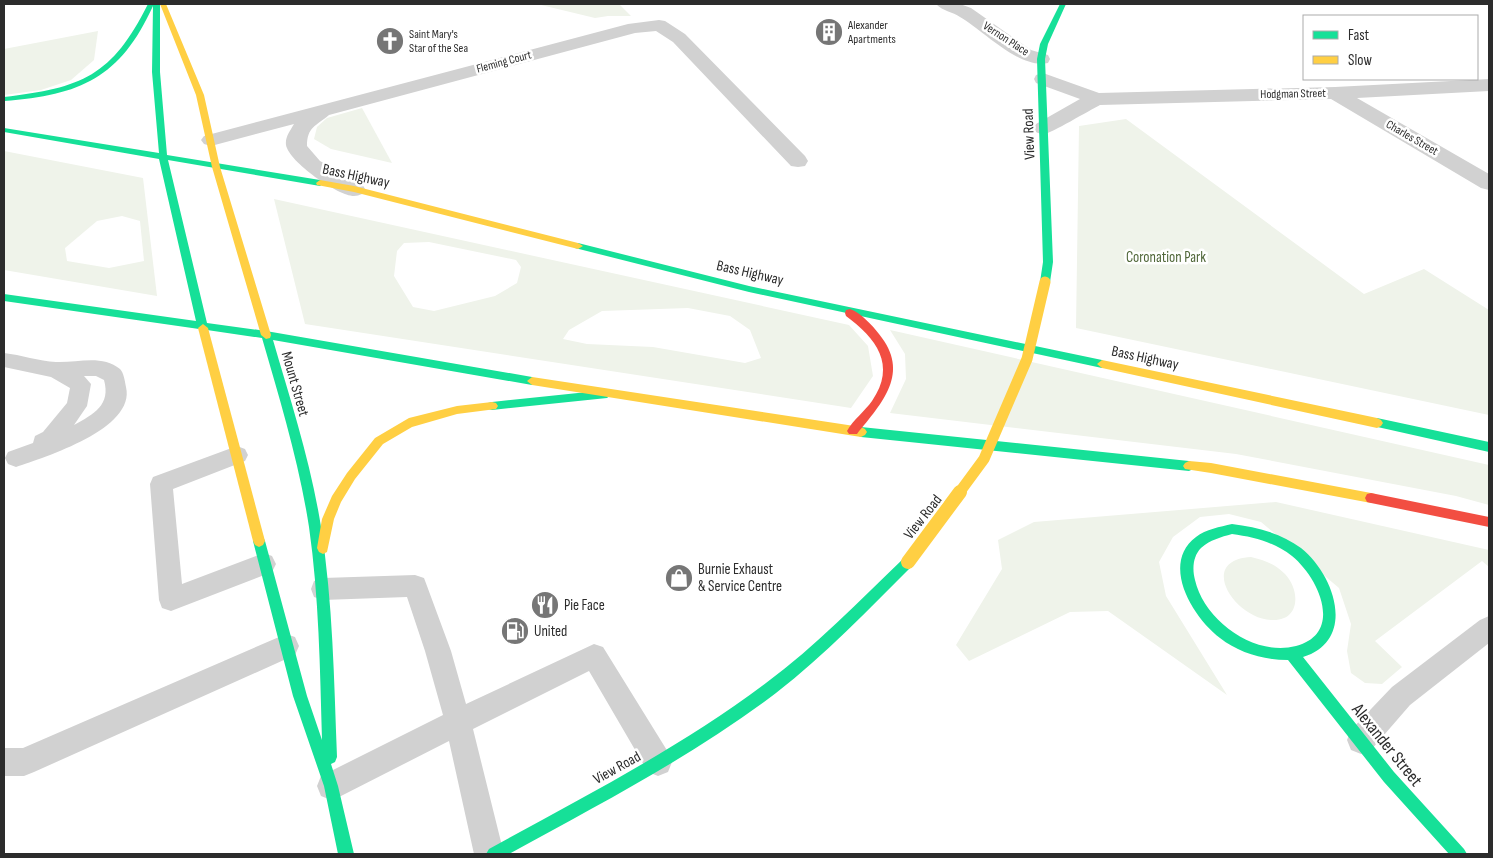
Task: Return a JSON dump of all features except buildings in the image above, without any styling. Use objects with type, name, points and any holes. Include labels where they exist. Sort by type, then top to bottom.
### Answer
[{"type":"main road","points":[[4,99],[58,92],[73,88],[102,72],[123,54],[132,42],[151,4]]},
{"type":"main road","name":"Mount Street","points":[[157,4],[156,72],[163,156],[203,328],[264,564],[300,696],[331,786],[346,854]]},
{"type":"main road","name":"Mount Street","points":[[163,4],[200,95],[198,144],[216,167],[303,465],[323,589],[331,786]]},
{"type":"main road","name":"View Road","points":[[494,854],[658,762],[750,703],[825,643],[908,562],[984,459],[1027,359],[1045,282],[1048,262],[1041,59],[1044,44],[1063,4]]},
{"type":"main road","name":"Bass Highway","points":[[4,130],[354,189],[749,289],[1489,447]]},
{"type":"main road","name":"Fleming Court","points":[[163,156],[198,144]]},
{"type":"main road","points":[[4,298],[203,328],[266,335],[607,394],[853,431],[1211,468],[1457,514],[1489,522]]},
{"type":"main road","points":[[844,309],[858,318],[875,334],[884,346],[890,367],[888,382],[878,401],[853,431]]},
{"type":"main road","points":[[320,563],[328,519],[336,500],[364,458],[379,441],[393,432],[409,423],[457,410],[607,394]]},
{"type":"main road","points":[[1232,529],[1250,530],[1269,536],[1288,546],[1305,559],[1318,575],[1329,601],[1331,610],[1330,626],[1323,640],[1310,649],[1292,654],[1273,654],[1253,649],[1216,627],[1202,611],[1192,594],[1186,577],[1189,555],[1192,548],[1202,538],[1215,531],[1232,529]]},
{"type":"main road","name":"Alexander Street","points":[[1292,654],[1389,777],[1458,854]]},
{"type":"street","name":"Vernon Place","points":[[944,4],[965,12],[1025,54],[1041,59]]},
{"type":"street","name":"Fleming Court","points":[[198,144],[634,28],[659,25],[679,38],[798,162]]},
{"type":"street","name":"Hodgman Street","points":[[1043,79],[1097,99]]},
{"type":"street","name":"Hodgman Street","points":[[1043,128],[1071,110],[1097,99],[1335,93],[1489,85]]},
{"type":"street","name":"Charles Street","points":[[1335,93],[1489,183]]},
{"type":"street","points":[[325,109],[302,125],[294,142],[296,149],[302,158],[311,165],[354,189]]},
{"type":"lane","points":[[4,360],[56,370],[98,368],[113,375],[117,395],[108,414],[83,430],[51,446],[10,458]]},
{"type":"lane","points":[[10,458],[51,438],[77,406],[81,384],[56,370]]},
{"type":"lane","points":[[237,455],[161,484],[172,600],[264,564]]},
{"type":"lane","points":[[323,589],[415,586],[438,650],[458,722],[489,854]]},
{"type":"lane","points":[[1361,740],[1401,696],[1489,628]]},
{"type":"lane","points":[[4,762],[24,762],[286,646]]},
{"type":"lane","points":[[331,786],[594,656],[658,762]]},
{"type":"green space","points":[[537,4],[619,4],[631,16],[595,18]]},
{"type":"green space","points":[[98,31],[94,60],[71,80],[41,90],[4,95],[4,49]]},
{"type":"green space","points":[[362,108],[392,163],[331,149],[314,139],[317,127],[327,118]]},
{"type":"green space","name":"Coronation Park","points":[[1126,119],[1364,294],[1424,269],[1489,310],[1489,415],[1076,328],[1079,126]]},
{"type":"green space","points":[[4,151],[143,178],[157,296],[4,270]],"holes":[[[122,216],[140,221],[144,261],[109,268],[67,261],[65,248],[97,221]]]},
{"type":"green space","points":[[274,199],[849,325],[868,346],[873,376],[851,408],[305,324]],"holes":[[[429,242],[516,260],[521,267],[517,283],[495,296],[434,311],[413,307],[394,276],[397,251],[404,243]],[[688,308],[730,316],[750,330],[761,358],[745,363],[653,347],[587,344],[563,339],[569,330],[602,311]]]},
{"type":"green space","points":[[890,330],[1489,465],[1489,505],[1456,496],[1236,454],[890,413],[906,379],[905,354]]},
{"type":"green space","points":[[1276,502],[1489,550],[1489,567],[1482,561],[1375,641],[1402,667],[1382,684],[1365,683],[1351,673],[1347,651],[1351,624],[1339,588],[1261,522],[1229,514],[1200,517],[1173,537],[1159,562],[1166,596],[1227,695],[1108,611],[1070,612],[969,661],[956,645],[1002,569],[998,540],[1034,522]]},
{"type":"green space","points":[[1251,557],[1273,565],[1285,574],[1290,581],[1294,589],[1295,604],[1288,616],[1271,620],[1257,617],[1245,610],[1234,600],[1227,589],[1224,578],[1226,568],[1235,560]]},
{"type":"traffic: fast","points":[[4,99],[54,92],[94,76],[111,64],[126,48],[140,28],[151,4]]},
{"type":"traffic: fast","points":[[157,4],[156,72],[163,156],[203,328]]},
{"type":"traffic: fast","points":[[1045,282],[1048,262],[1041,59],[1044,44],[1063,4]]},
{"type":"traffic: fast","points":[[4,130],[320,183]]},
{"type":"traffic: fast","points":[[578,246],[749,289],[1102,364]]},
{"type":"traffic: fast","points":[[4,298],[266,335],[532,381]]},
{"type":"traffic: fast","points":[[266,335],[300,454],[315,526],[324,612],[330,757]]},
{"type":"traffic: fast","points":[[492,406],[607,394]]},
{"type":"traffic: fast","points":[[1377,423],[1489,447]]},
{"type":"traffic: fast","points":[[861,432],[1189,466]]},
{"type":"traffic: fast","points":[[1232,529],[1252,532],[1280,542],[1297,552],[1314,571],[1328,599],[1330,614],[1328,627],[1322,639],[1310,648],[1293,653],[1276,653],[1258,650],[1241,644],[1225,634],[1199,608],[1191,592],[1187,575],[1190,554],[1194,547],[1205,538],[1232,529]]},
{"type":"traffic: fast","points":[[259,541],[300,696],[331,786],[346,854]]},
{"type":"traffic: fast","points":[[494,854],[635,776],[704,734],[771,688],[841,627],[908,562]]},
{"type":"traffic: fast","points":[[1292,654],[1389,777],[1459,854]]},
{"type":"traffic: slow","points":[[163,4],[200,95],[216,167],[266,335]]},
{"type":"traffic: slow","points":[[320,183],[354,189],[578,246]]},
{"type":"traffic: slow","points":[[908,562],[984,459],[1027,359],[1045,282]]},
{"type":"traffic: slow","points":[[203,328],[259,541]]},
{"type":"traffic: slow","points":[[1102,364],[1377,423]]},
{"type":"traffic: slow","points":[[532,381],[861,432]]},
{"type":"traffic: slow","points":[[323,548],[328,519],[336,500],[351,476],[379,441],[409,423],[457,410],[492,406]]},
{"type":"traffic: slow","points":[[1189,466],[1211,468],[1371,498]]},
{"type":"traffic: jam","points":[[850,313],[872,331],[885,351],[888,363],[885,387],[878,401],[853,431]]},
{"type":"traffic: jam","points":[[1371,498],[1489,522]]},
{"type":"place","name":"Alexander Apartments","points":[[829,32]]},
{"type":"place","name":"Saint Mary's Star of the Sea","points":[[390,41]]},
{"type":"place","name":"Burnie Exhaust & Service Centre","points":[[679,578]]},
{"type":"place","name":"Pie Face","points":[[545,605]]},
{"type":"place","name":"United","points":[[515,631]]}]
